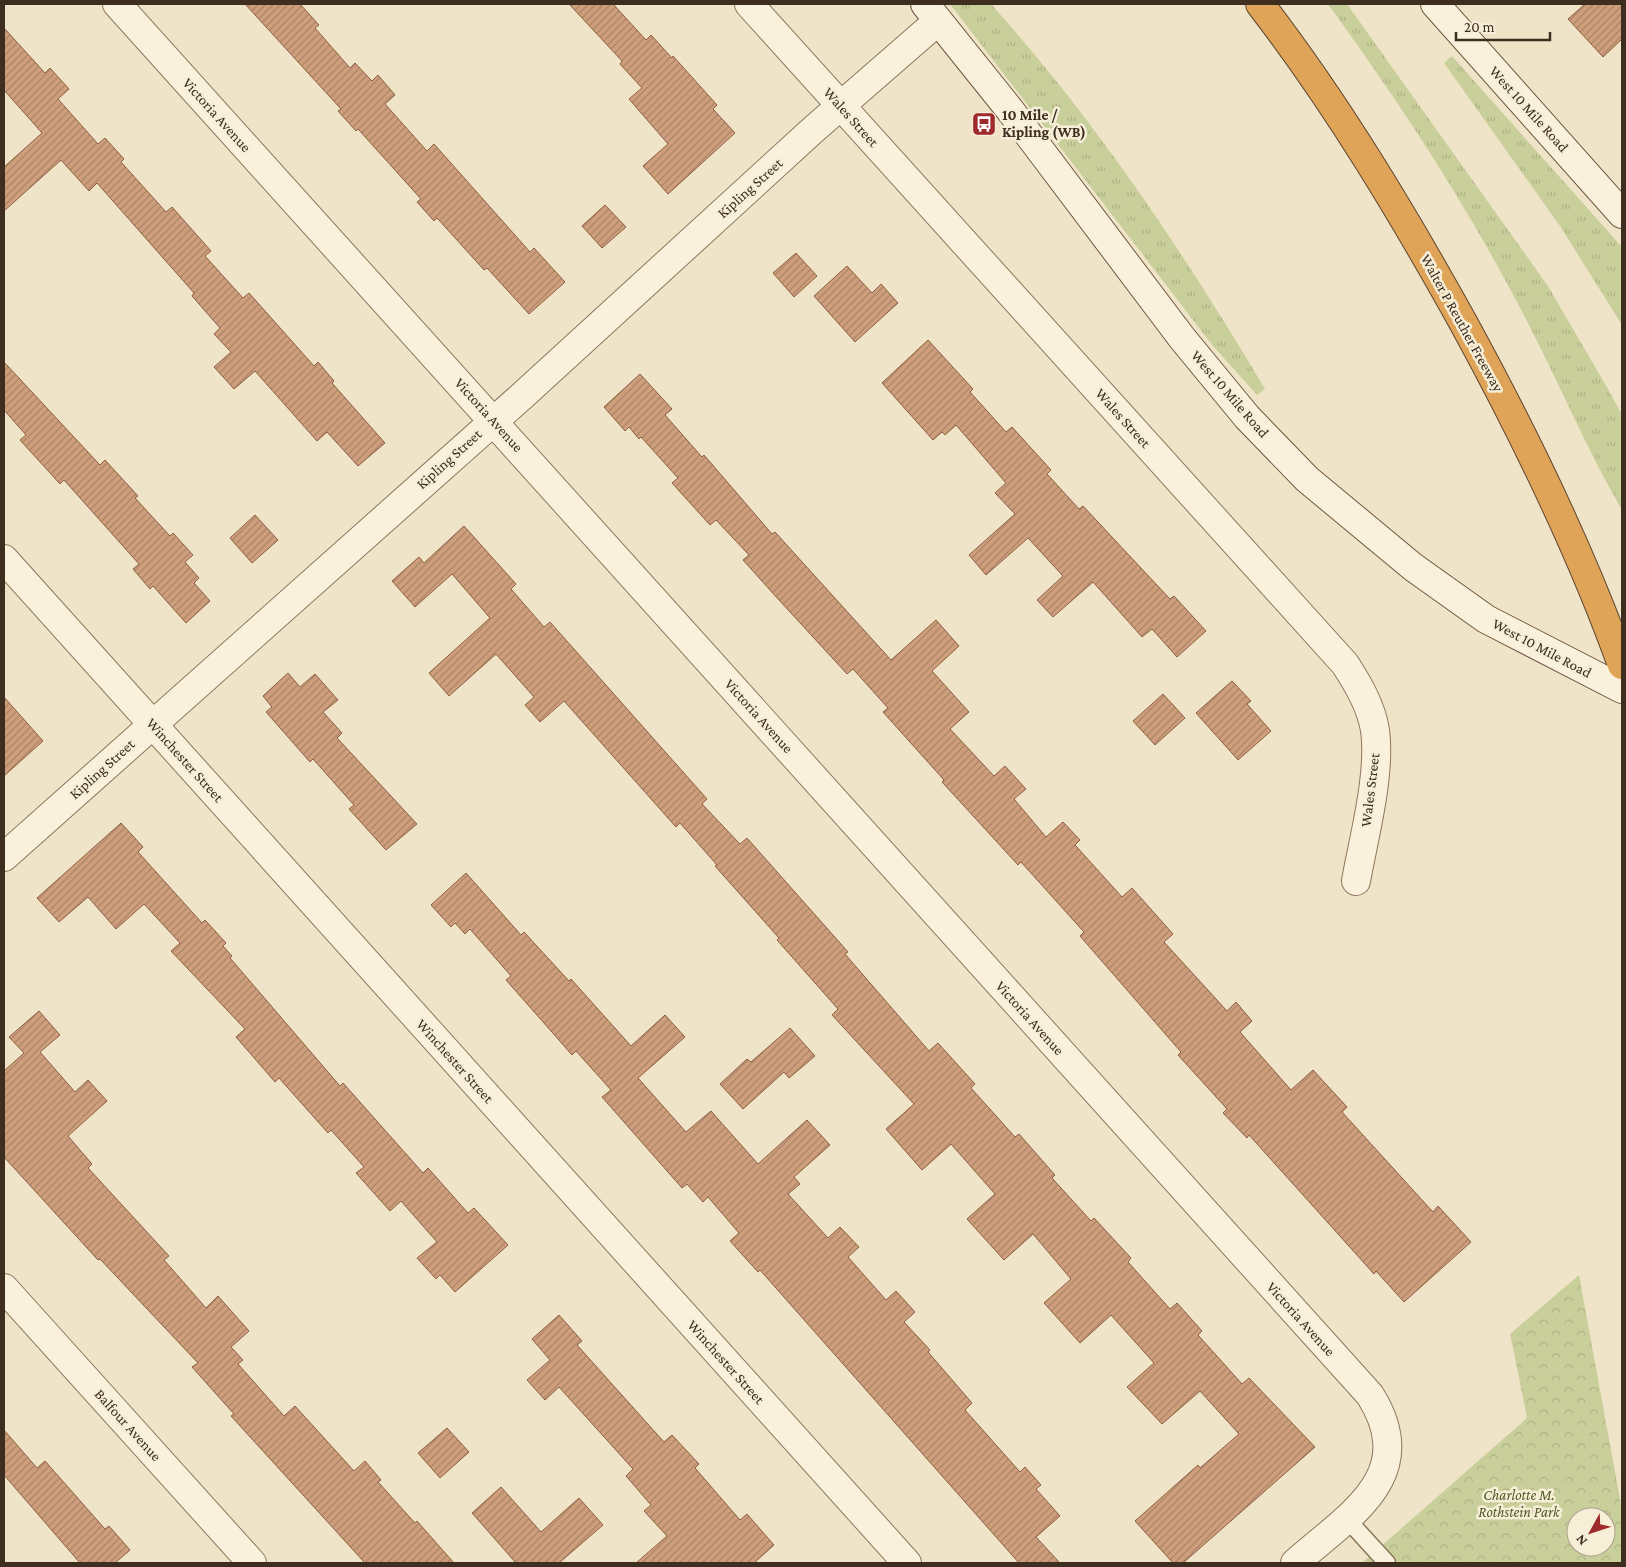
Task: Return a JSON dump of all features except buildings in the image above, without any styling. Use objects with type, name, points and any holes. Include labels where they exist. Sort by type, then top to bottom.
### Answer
[{"type":"highway","name":"Walter P Reuther Freeway","points":[[1260,4],[1386,188],[1464,324],[1529,450],[1578,555],[1622,665]]},
{"type":"street","name":"Victoria Avenue","points":[[116,4],[1370,1395],[1386,1424],[1389,1438],[1380,1479],[1373,1491],[1346,1518]]},
{"type":"street","name":"Wales Street","points":[[748,4],[1345,664],[1360,687],[1375,730],[1376,765],[1356,881]]},
{"type":"street","name":"West 10 Mile Road","points":[[1435,4],[1622,214]]},
{"type":"street","name":"Kipling Street","points":[[4,857],[841,106],[932,12]]},
{"type":"street","name":"West 10 Mile Road","points":[[932,12],[1016,117],[1182,338],[1246,417],[1307,479],[1413,567],[1486,619],[1622,689]]},
{"type":"street","name":"Winchester Street","points":[[4,559],[907,1563]]},
{"type":"street","name":"Balfour Avenue","points":[[4,1288],[252,1563]]},
{"type":"street","points":[[1295,1563],[1346,1518]]},
{"type":"lane","points":[[1346,1518],[1387,1563]]},
{"type":"green space","points":[[950,4],[991,4],[1030,49],[1103,142],[1171,239],[1265,389],[1257,395],[1213,346]]},
{"type":"green space","points":[[1328,4],[1347,4],[1548,286],[1608,389],[1622,415],[1622,510],[1595,460],[1531,329],[1475,226],[1404,113]]},
{"type":"green space","points":[[1452,56],[1622,247],[1622,325],[1560,226],[1444,63]]},
{"type":"green space","name":"Charlotte M. Rothstein Park","points":[[1579,1275],[1622,1510],[1622,1563],[1362,1563],[1527,1418],[1510,1334]]},
{"type":"place","name":"10 Mile / Kipling (WB)","points":[[984,124]]}]
